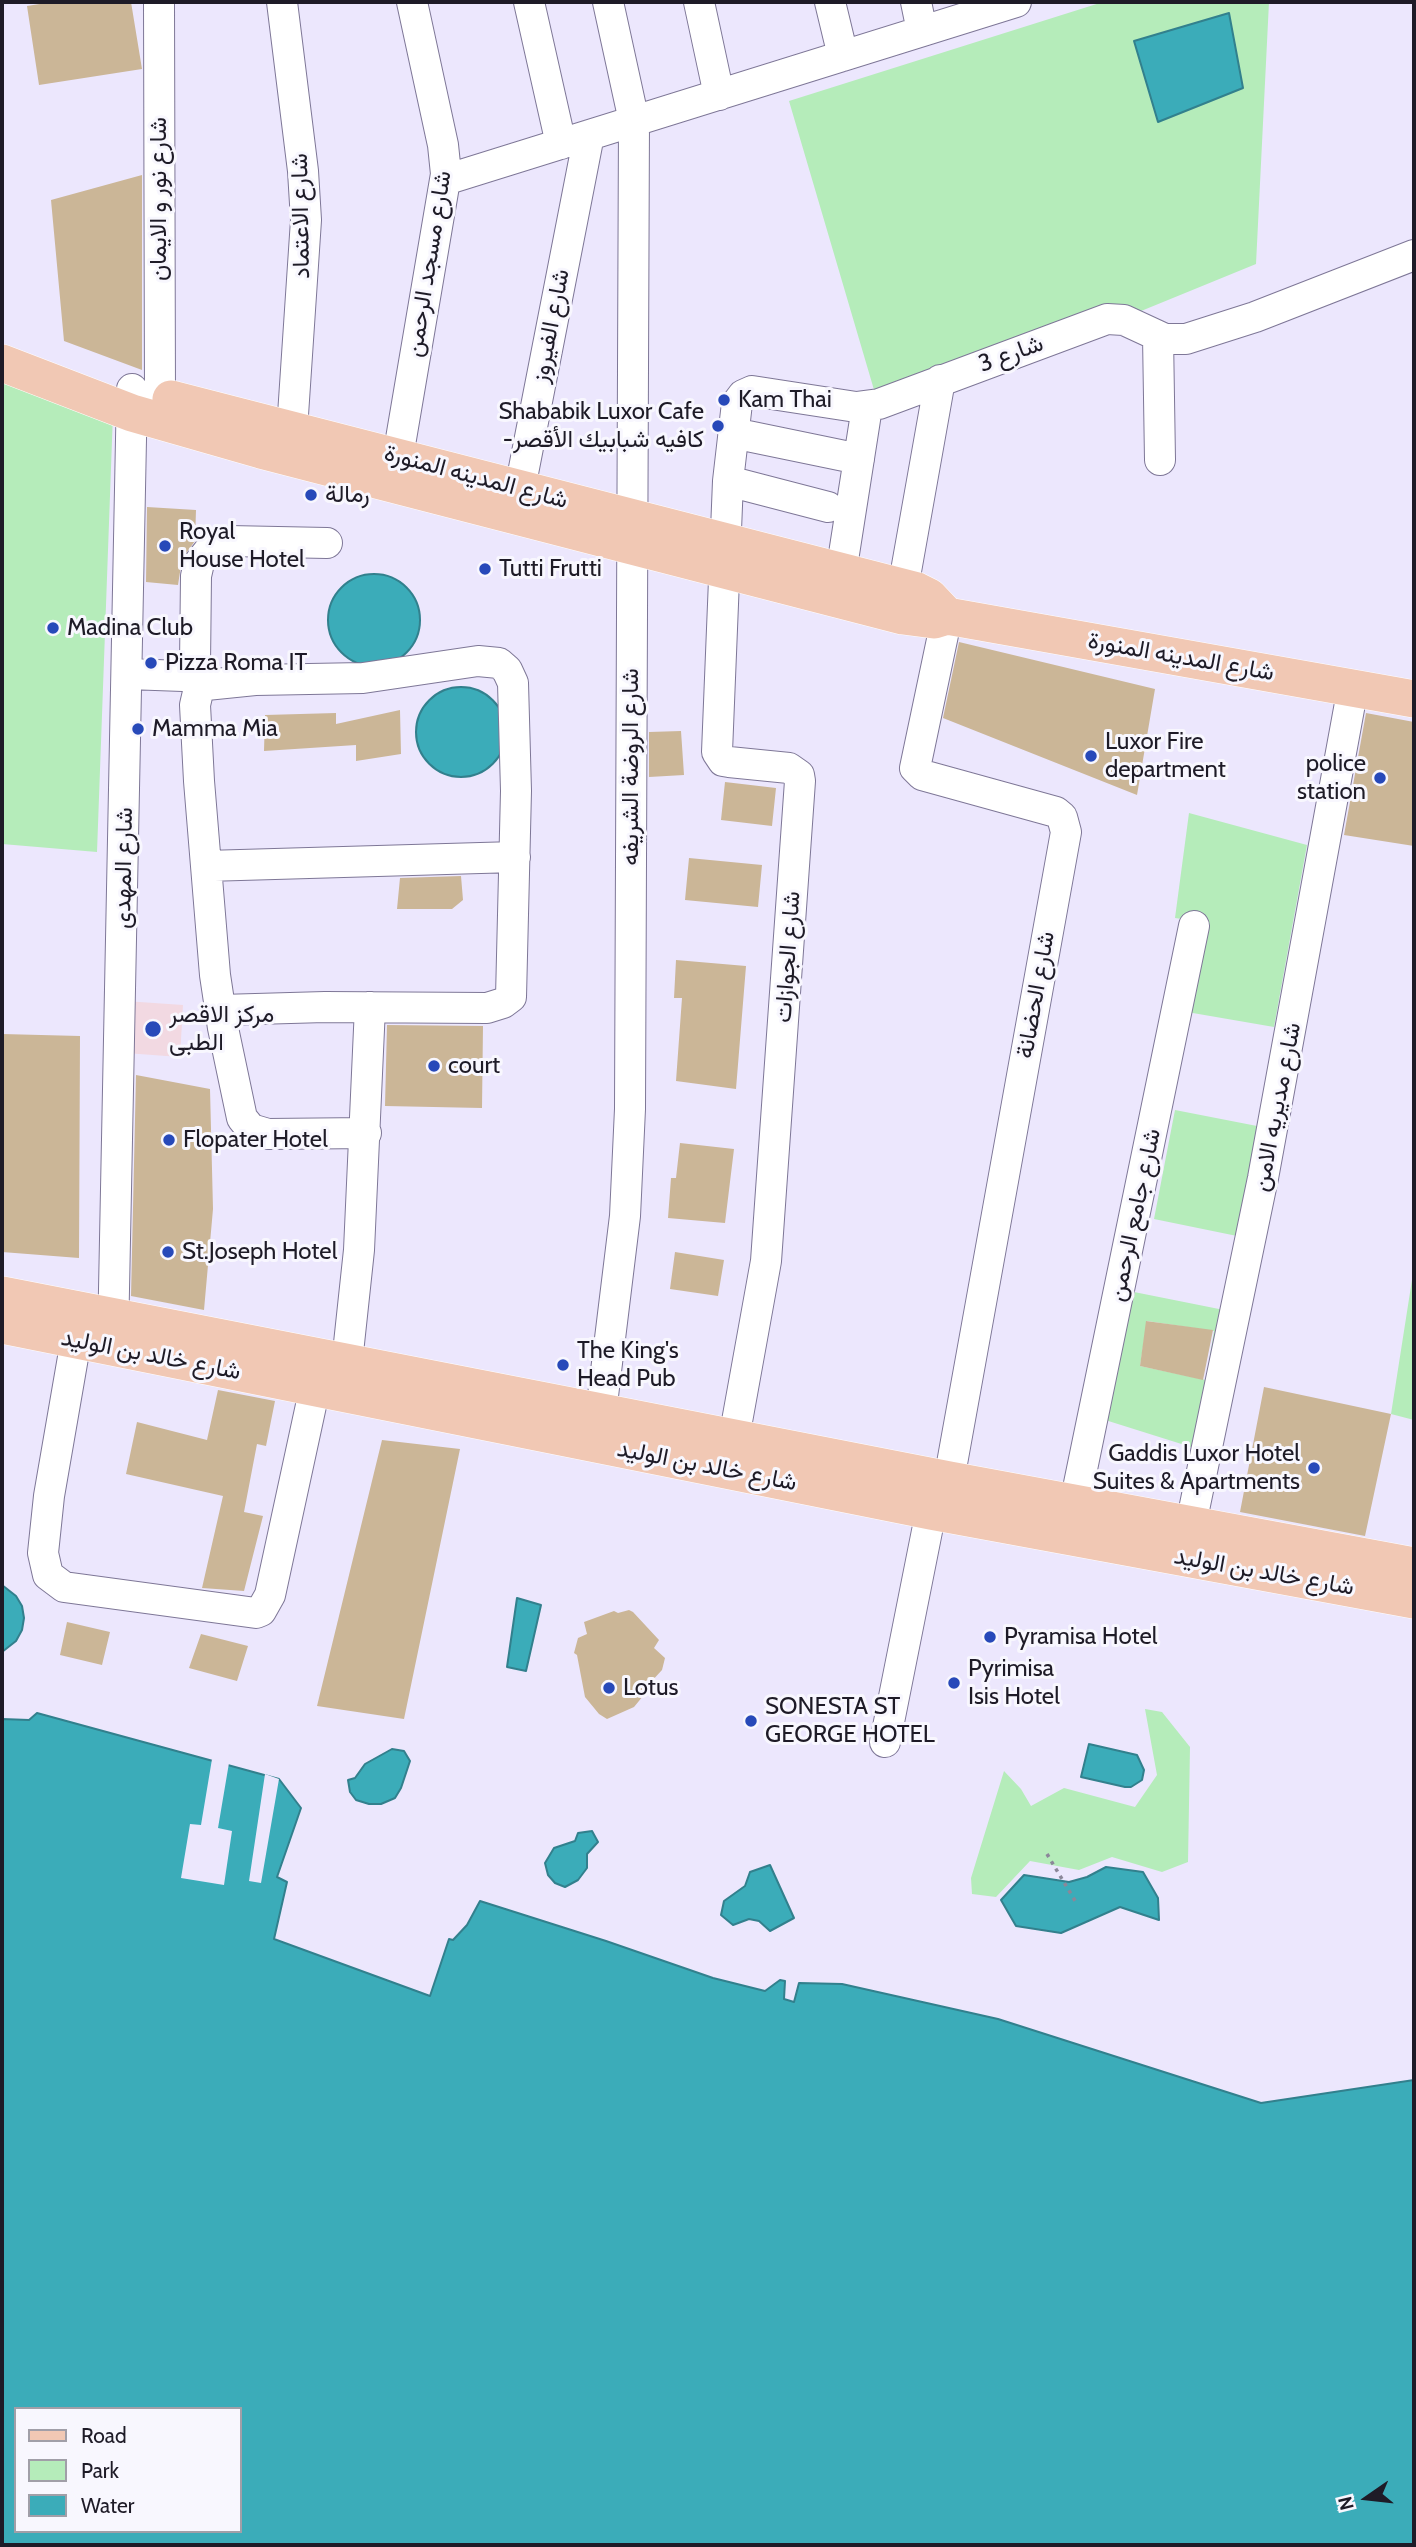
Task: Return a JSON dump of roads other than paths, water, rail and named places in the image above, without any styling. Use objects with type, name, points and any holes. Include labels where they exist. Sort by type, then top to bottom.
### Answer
[{"type":"main road","name":"شارع المدينه المنورة","points":[[2,338],[141,399],[292,430],[395,471]]},
{"type":"main road","name":"شارع المدينه المنورة","points":[[2,363],[141,399],[395,471],[631,532],[726,555],[841,573],[903,588],[929,597],[947,616]]},
{"type":"main road","name":"شارع المدينه المنورة","points":[[726,555],[919,620],[934,620],[947,616],[1414,699]]},
{"type":"main road","name":"شارع خالد بن الوليد","points":[[2,1295],[114,1332],[601,1412],[734,1438],[940,1495],[1075,1503],[1414,1566]]},
{"type":"main road","name":"شارع خالد بن الوليد","points":[[2,1325],[76,1340],[114,1332]]},
{"type":"main road","name":"شارع خالد بن الوليد","points":[[327,1369],[940,1495],[1414,1600]]},
{"type":"street","name":"شارع نور و الايمان","points":[[141,399],[159,2]]},
{"type":"street","name":"شارع الاعتماد","points":[[282,2],[303,171],[306,220],[292,430]]},
{"type":"street","name":"شارع مسجد الرحمن","points":[[395,471],[445,180],[443,145],[412,2]]},
{"type":"street","name":"شارع الفيروز","points":[[517,502],[575,140],[529,2]]},
{"type":"street","name":"شارع الروضة الشريفه","points":[[601,1412],[625,1216],[628,1162],[634,121],[608,2]]},
{"type":"street","points":[[699,2],[719,95]]},
{"type":"street","points":[[830,2],[843,56]]},
{"type":"street","points":[[916,2],[922,31]]},
{"type":"street","points":[[445,180],[1016,2]]},
{"type":"street","name":"شارع 3","points":[[726,555],[728,481],[737,403],[743,395],[752,391],[867,407],[1107,319],[1124,320],[1158,337],[1186,339],[1225,327],[1414,255]]},
{"type":"street","points":[[1158,337],[1160,460]]},
{"type":"street","points":[[903,588],[940,380]]},
{"type":"street","name":"شارع المهدى","points":[[114,1332],[128,674],[141,399]]},
{"type":"street","points":[[841,573],[867,407]]},
{"type":"street","points":[[733,433],[859,459]]},
{"type":"street","points":[[728,481],[828,507]]},
{"type":"street","points":[[128,674],[183,676],[193,669],[196,576],[199,563],[206,553],[217,545],[229,541],[327,543]]},
{"type":"street","name":"شارع الجوازات","points":[[726,555],[718,752],[723,761],[789,768],[799,775],[800,780],[766,1261],[734,1438]]},
{"type":"street","name":"شارع الحضانة","points":[[940,1495],[1066,832],[1062,817],[1056,812],[922,775],[915,768],[947,616]]},
{"type":"street","points":[[221,1010],[487,1008],[503,1003],[511,997],[515,857],[513,683],[507,670],[499,663],[478,661],[363,678],[256,680],[201,687],[195,705],[215,975],[221,1010],[242,1118],[251,1129],[268,1134],[366,1133]]},
{"type":"street","name":"شارع مديريه الامن","points":[[1191,1524],[1266,1165],[1353,687]]},
{"type":"street","points":[[206,866],[515,857]]},
{"type":"street","name":"شارع جامع الرحمن","points":[[1075,1503],[1194,926]]},
{"type":"street","points":[[76,1340],[49,1496],[43,1553],[48,1575],[64,1587],[256,1613],[261,1611],[270,1595],[359,1250],[370,1007]]},
{"type":"street","points":[[885,1742],[940,1495]]},
{"type":"water","points":[[1229,13],[1243,88],[1158,122],[1134,41]]},
{"type":"water","points":[[374,574],[392,578],[406,588],[416,602],[420,620],[416,638],[406,652],[392,662],[374,666],[356,662],[342,652],[332,638],[328,620],[332,602],[342,588],[356,578]]},
{"type":"water","points":[[461,687],[478,690],[493,700],[503,715],[506,732],[503,749],[493,764],[478,774],[461,777],[444,774],[429,764],[419,749],[416,732],[419,715],[429,700],[444,690]]},
{"type":"water","points":[[2,1585],[16,1596],[22,1606],[24,1618],[16,1641],[2,1652]]},
{"type":"water","points":[[517,1598],[541,1605],[526,1671],[507,1667]]},
{"type":"water","points":[[37,1713],[279,1779],[301,1808],[277,1877],[287,1882],[274,1939],[430,1996],[449,1939],[453,1940],[467,1925],[480,1901],[713,1978],[765,1991],[780,1980],[785,1981],[784,1999],[794,2002],[799,1983],[842,1984],[998,2019],[1261,2103],[1414,2080],[1414,2545],[2,2545],[2,1719],[29,1720]]},
{"type":"water","points":[[1089,1744],[1137,1755],[1144,1770],[1142,1780],[1131,1787],[1125,1787],[1081,1777]]},
{"type":"water","points":[[392,1749],[404,1751],[410,1761],[395,1798],[381,1804],[356,1800],[350,1792],[348,1780],[355,1778],[365,1764]]},
{"type":"water","points":[[592,1831],[598,1842],[587,1854],[587,1868],[578,1880],[565,1887],[555,1883],[548,1875],[545,1863],[554,1848],[575,1841],[578,1833]]},
{"type":"water","points":[[770,1865],[794,1918],[770,1931],[759,1921],[749,1919],[733,1925],[721,1915],[724,1901],[745,1886],[750,1872]]},
{"type":"water","points":[[1106,1867],[1143,1872],[1158,1898],[1159,1920],[1120,1907],[1061,1933],[1016,1926],[1001,1900],[1024,1875],[1069,1882],[1087,1877]]},
{"type":"place","name":"Kam Thai","points":[[724,400]]},
{"type":"place","name":"Shababik Luxor Cafe -كافيه شبابيك الأقصر","points":[[718,426]]},
{"type":"place","name":"رمالة","points":[[311,495]]},
{"type":"place","name":"Royal House Hotel","points":[[165,546]]},
{"type":"place","name":"Tutti Frutti","points":[[485,569]]},
{"type":"place","name":"Madina Club","points":[[53,628]]},
{"type":"place","name":"Pizza Roma IT","points":[[151,663]]},
{"type":"place","name":"Mamma Mia","points":[[138,729]]},
{"type":"place","name":"Luxor Fire department","points":[[1091,756]]},
{"type":"place","name":"police station","points":[[1380,778]]},
{"type":"place","name":"مركز الاقصر الطبى","points":[[153,1029]]},
{"type":"place","name":"court","points":[[434,1066]]},
{"type":"place","name":"Flopater Hotel","points":[[169,1140]]},
{"type":"place","name":"St.Joseph Hotel","points":[[168,1252]]},
{"type":"place","name":"The King's Head Pub","points":[[563,1365]]},
{"type":"place","name":"Gaddis Luxor Hotel Suites & Apartments","points":[[1314,1468]]},
{"type":"place","name":"Pyramisa Hotel","points":[[990,1637]]},
{"type":"place","name":"Pyrimisa Isis Hotel","points":[[954,1683]]},
{"type":"place","name":"Lotus","points":[[609,1688]]},
{"type":"place","name":"SONESTA ST GEORGE HOTEL","points":[[751,1721]]}]
